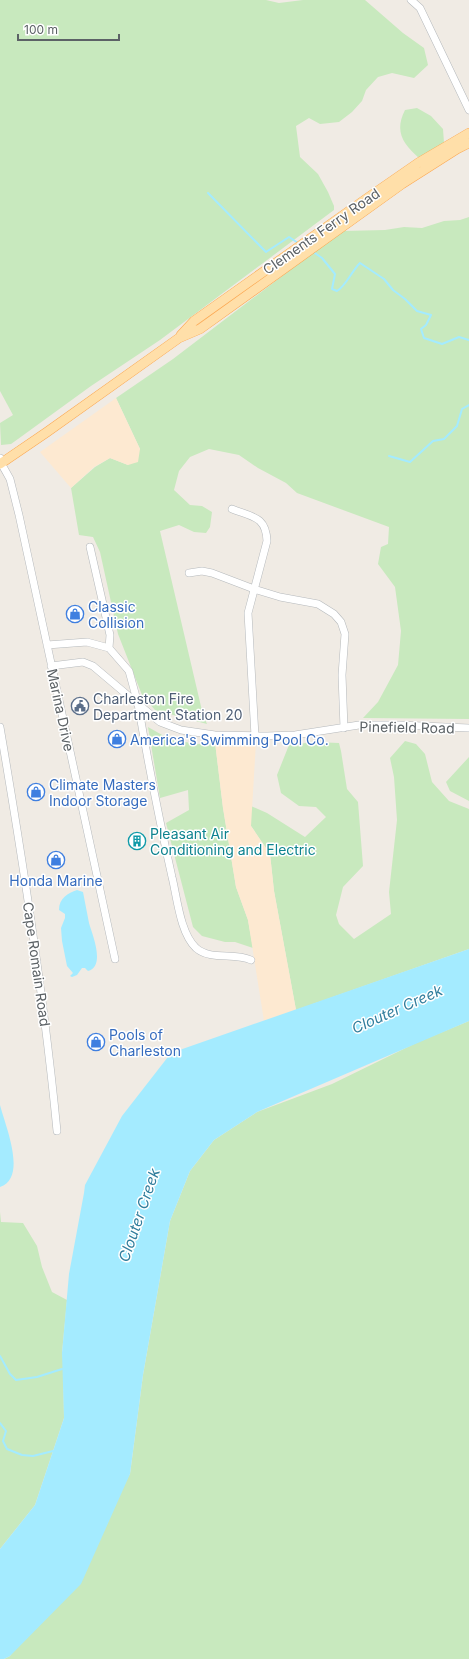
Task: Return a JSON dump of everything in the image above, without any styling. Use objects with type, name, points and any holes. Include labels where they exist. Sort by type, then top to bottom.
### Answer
[{"type":"main road","name":"Clements Ferry Road","points":[[0,462],[48,432],[179,338],[194,321],[296,254],[418,163],[469,133]]},
{"type":"main road","name":"Clements Ferry Road","points":[[318,238],[457,149],[469,143]]},
{"type":"street","points":[[411,0],[420,8],[469,110]]},
{"type":"street","name":"Marina Drive","points":[[0,462],[10,479],[115,959]]},
{"type":"street","points":[[232,509],[259,520],[266,528],[267,541],[248,613],[255,736]]},
{"type":"street","points":[[90,547],[110,635],[109,648]]},
{"type":"street","points":[[189,573],[202,571],[207,572],[280,597],[318,604],[334,614],[341,622],[345,634],[342,675],[344,728]]},
{"type":"street","points":[[47,646],[87,642],[109,648],[129,671],[138,704],[156,807],[179,908],[188,940],[197,949],[208,954],[233,958],[244,957],[251,960]]},
{"type":"street","name":"Pinefield Road","points":[[51,666],[83,662],[93,666],[160,722],[181,730],[215,735],[255,736],[295,735],[359,725],[469,728]]},
{"type":"street","name":"Cape Romain Road","points":[[0,727],[36,951],[48,1039],[57,1131]]},
{"type":"green space","points":[[0,0],[266,0],[279,3],[303,0],[365,0],[403,33],[424,48],[428,65],[414,78],[392,73],[378,77],[366,90],[362,101],[352,112],[339,122],[320,124],[309,118],[296,126],[300,157],[318,174],[328,192],[334,206],[334,210],[160,340],[91,386],[11,444],[1,445],[0,423],[13,415],[0,391]]},
{"type":"green space","points":[[417,108],[431,116],[443,129],[444,143],[420,159],[405,143],[400,131],[400,125],[405,110]]},
{"type":"green space","points":[[469,217],[469,719],[363,718],[378,702],[398,665],[401,631],[395,587],[378,564],[381,547],[388,544],[389,527],[297,493],[286,483],[258,468],[239,455],[209,449],[190,457],[179,471],[174,490],[190,505],[202,506],[212,512],[210,527],[206,533],[194,532],[179,525],[160,531],[203,715],[207,724],[155,710],[142,695],[118,634],[100,552],[93,537],[79,535],[71,488],[95,467],[110,458],[128,465],[140,449],[116,398],[173,359],[343,231],[385,230],[404,227],[422,228],[444,221],[460,220]]},
{"type":"green space","points":[[148,727],[171,740],[199,744],[215,742],[223,808],[236,887],[248,920],[253,948],[235,942],[225,942],[202,936],[193,927],[166,823],[189,810],[188,790],[160,798]]},
{"type":"green space","points":[[405,741],[416,744],[425,754],[432,782],[449,801],[469,809],[469,949],[296,1010],[274,891],[270,854],[251,826],[251,806],[267,813],[305,837],[326,817],[316,807],[299,806],[281,793],[277,775],[289,745],[315,742],[339,743],[347,789],[358,802],[363,866],[343,887],[336,915],[339,924],[354,939],[391,914],[389,892],[397,820],[394,777],[390,758]]},
{"type":"green space","points":[[469,757],[469,801],[450,791],[446,782]]},
{"type":"green space","points":[[469,1021],[469,1659],[4,1659],[10,1656],[130,1474],[143,1375],[170,1221],[190,1171],[214,1140],[257,1112],[332,1084],[418,1042]]},
{"type":"green space","points":[[0,1212],[1,1222],[23,1223],[37,1246],[42,1267],[52,1292],[67,1300],[62,1353],[64,1418],[35,1505],[0,1549]]},
{"type":"sand","points":[[116,398],[140,449],[138,462],[128,465],[110,458],[94,467],[71,488],[40,452]]},
{"type":"sand","points":[[215,742],[256,742],[251,826],[270,854],[274,891],[296,1010],[264,1021],[248,920],[236,887],[223,808]]},
{"type":"water","points":[[77,890],[83,892],[89,923],[95,942],[97,957],[93,968],[88,971],[85,968],[82,968],[77,975],[72,977],[70,976],[73,973],[67,966],[62,941],[61,928],[65,914],[59,910],[59,906],[62,899]]},
{"type":"water","name":"Clouter Creek","points":[[469,949],[469,1021],[257,1112],[214,1140],[190,1171],[170,1221],[143,1375],[130,1474],[81,1584],[10,1656],[0,1659],[0,1549],[35,1505],[64,1418],[62,1353],[69,1274],[85,1185],[122,1116],[171,1053]]},
{"type":"water","points":[[0,1105],[10,1137],[14,1162],[13,1173],[8,1182],[0,1187]]},
{"type":"waterway","points":[[208,193],[266,252],[289,237],[298,243]]},
{"type":"waterway","points":[[312,251],[322,258],[335,274],[332,289],[337,291],[340,289],[360,263],[384,279],[393,290],[417,311],[431,315],[426,325],[421,329],[424,338],[442,344],[459,337],[469,340]]},
{"type":"waterway","points":[[389,456],[410,462],[433,441],[444,439],[457,426],[462,409],[469,405]]},
{"type":"waterway","points":[[0,1356],[10,1374],[16,1380],[37,1377],[62,1369]]},
{"type":"waterway","points":[[0,1423],[6,1431],[3,1441],[7,1449],[22,1455],[33,1456],[53,1451]]},
{"type":"place","name":"Classic Collision","points":[[75,614]]},
{"type":"place","name":"Charleston Fire Department Station 20","points":[[80,706]]},
{"type":"place","name":"America's Swimming Pool Co.","points":[[117,739]]},
{"type":"place","name":"Climate Masters Indoor Storage","points":[[36,792]]},
{"type":"place","name":"Pleasant Air Conditioning and Electric","points":[[137,841]]},
{"type":"place","name":"Honda Marine","points":[[56,860]]},
{"type":"place","name":"Pools of Charleston","points":[[96,1042]]}]
